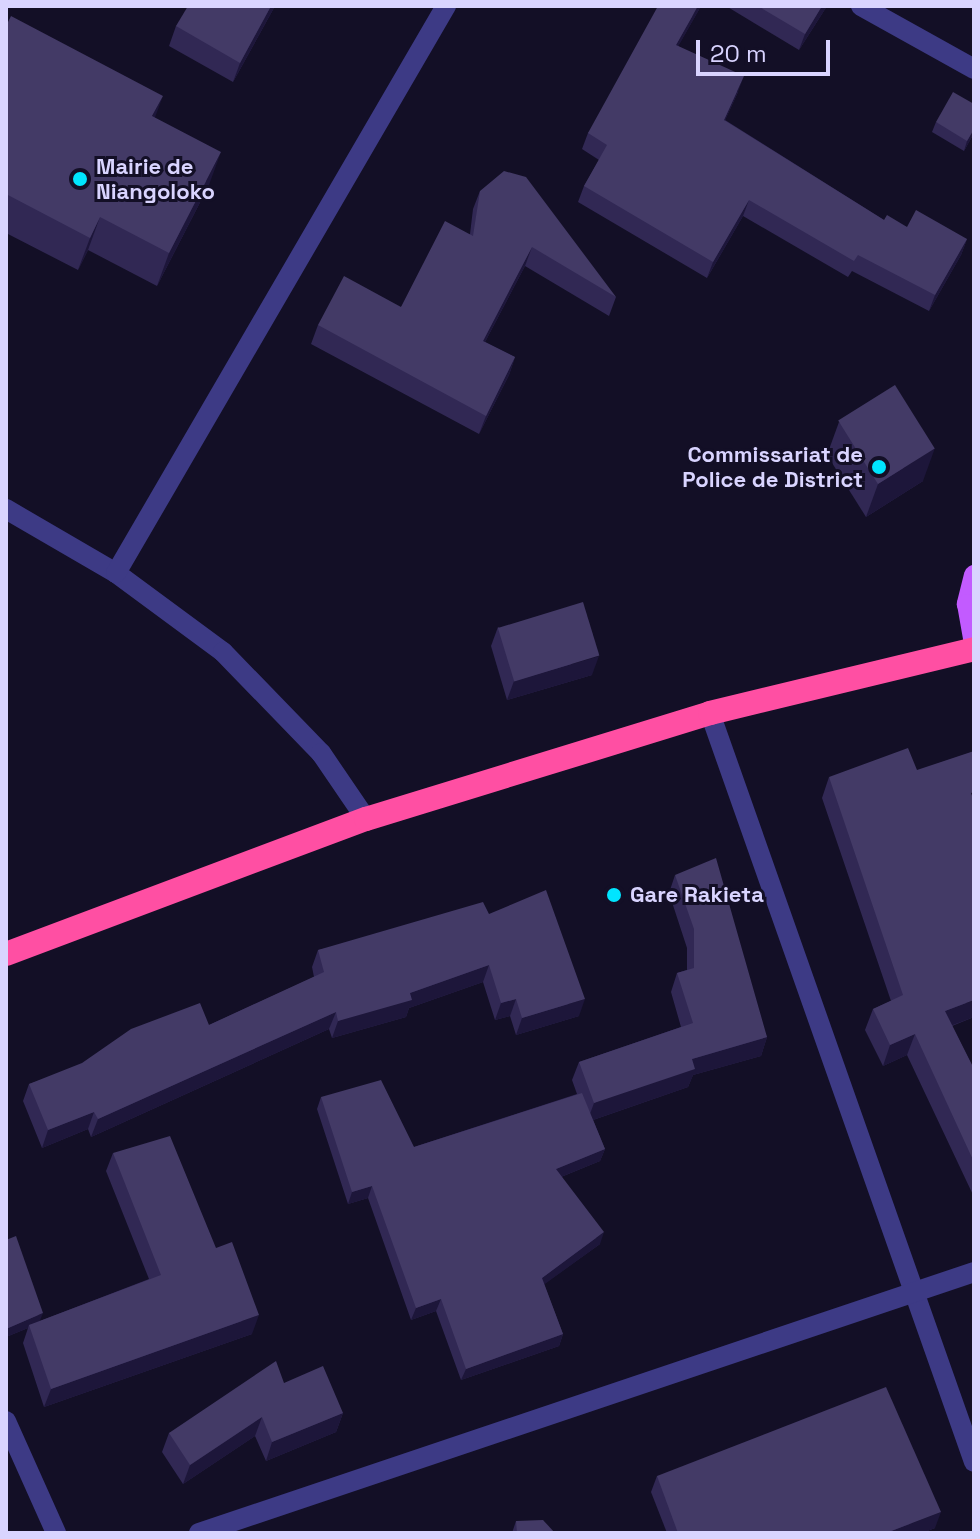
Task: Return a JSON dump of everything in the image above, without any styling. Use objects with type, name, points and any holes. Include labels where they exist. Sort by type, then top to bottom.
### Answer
[{"type":"highway","points":[[6,954],[366,819],[710,713],[974,646]]},
{"type":"main road","points":[[974,575],[967,604],[974,646]]},
{"type":"street","points":[[116,573],[446,6]]},
{"type":"street","points":[[861,6],[974,69]]},
{"type":"street","points":[[6,509],[116,573],[223,652],[321,753],[366,819]]},
{"type":"street","points":[[710,713],[911,1295],[974,1462]]},
{"type":"street","points":[[199,1533],[974,1272]]},
{"type":"street","points":[[6,1421],[56,1533]]},
{"type":"building","points":[[188,6],[271,6],[240,63],[176,26]]},
{"type":"building","points":[[658,6],[698,6],[676,45],[744,76],[724,120],[884,220],[887,215],[907,227],[916,210],[967,239],[935,295],[858,255],[854,261],[749,200],[713,262],[584,186],[607,145],[588,133]]},
{"type":"building","points":[[758,6],[822,6],[805,34]]},
{"type":"building","points":[[11,16],[163,96],[152,116],[221,152],[169,253],[100,217],[90,238],[6,194],[6,26]]},
{"type":"building","points":[[953,92],[974,104],[974,129],[967,141],[936,122]]},
{"type":"building","points":[[504,171],[526,177],[616,297],[532,247],[483,341],[515,357],[486,416],[318,325],[344,276],[401,307],[445,221],[473,236],[480,191]]},
{"type":"building","points":[[895,385],[935,449],[878,484],[838,421]]},
{"type":"building","points":[[583,602],[599,656],[514,682],[498,628]]},
{"type":"building","points":[[908,748],[917,770],[974,751],[974,792],[971,793],[974,801],[974,1000],[945,1011],[974,1069],[974,1162],[915,1034],[890,1045],[873,1009],[903,995],[829,777]]},
{"type":"building","points":[[716,858],[767,1037],[692,1059],[695,1069],[594,1103],[579,1062],[693,1023],[677,973],[694,968],[694,929],[675,875]]},
{"type":"building","points":[[546,890],[585,999],[522,1018],[516,999],[501,1003],[489,965],[410,993],[412,1000],[338,1021],[336,1012],[98,1119],[94,1112],[48,1130],[29,1084],[82,1063],[131,1029],[200,1003],[209,1025],[324,972],[318,950],[483,902],[489,914]]},
{"type":"building","points":[[381,1080],[414,1147],[582,1093],[605,1149],[556,1169],[604,1232],[542,1278],[563,1334],[466,1369],[441,1299],[416,1308],[372,1186],[352,1192],[321,1097]]},
{"type":"building","points":[[170,1136],[216,1248],[232,1242],[259,1315],[51,1389],[29,1325],[161,1275],[113,1153]]},
{"type":"building","points":[[16,1236],[43,1313],[6,1329],[6,1240]]},
{"type":"building","points":[[276,1361],[284,1383],[323,1366],[343,1413],[272,1442],[262,1417],[190,1465],[169,1433]]},
{"type":"building","points":[[886,1387],[941,1512],[886,1533],[678,1533],[657,1476]]},
{"type":"building","points":[[543,1520],[555,1533],[517,1533],[516,1521]]},
{"type":"place","name":"Mairie de Niangoloko","points":[[80,179]]},
{"type":"place","name":"Commissariat de Police de District","points":[[879,467]]},
{"type":"place","name":"Gare Rakieta","points":[[614,895]]}]
